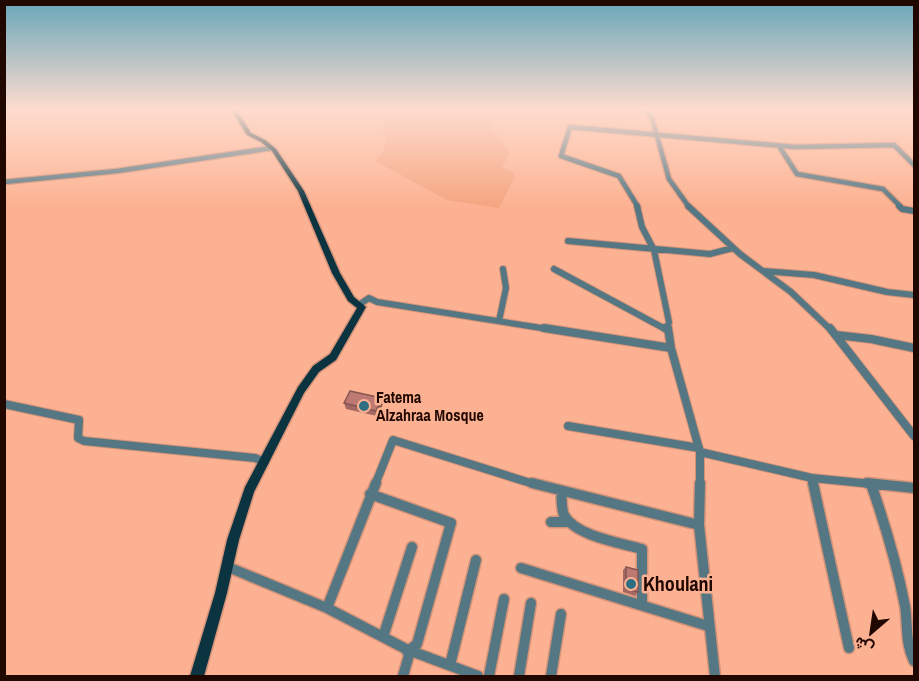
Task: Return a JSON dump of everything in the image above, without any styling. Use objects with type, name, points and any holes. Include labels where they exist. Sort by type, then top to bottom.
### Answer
[{"type":"main road","points":[[197,676],[228,567],[233,540],[249,491],[301,390],[316,369],[333,357],[362,308],[350,298],[324,250],[301,191],[272,148],[262,142]]},
{"type":"street","points":[[565,142],[561,156],[619,176],[637,204],[642,227],[654,250],[669,322],[671,348],[699,450],[699,525],[715,676]]},
{"type":"street","points":[[658,142],[669,179],[692,211],[733,248],[791,292],[836,335],[915,436]]},
{"type":"street","points":[[726,142],[779,146],[894,145],[915,165]]},
{"type":"street","points":[[779,146],[797,174],[883,189],[902,209],[915,211]]},
{"type":"street","points":[[4,182],[117,171],[272,148]]},
{"type":"street","points":[[568,241],[710,254],[733,248]]},
{"type":"street","points":[[499,321],[506,289],[507,275],[503,269]]},
{"type":"street","points":[[554,269],[668,330]]},
{"type":"street","points":[[762,270],[814,275],[887,292],[915,295]]},
{"type":"street","points":[[360,304],[369,298],[378,302],[671,348]]},
{"type":"street","points":[[836,335],[915,348]]},
{"type":"street","points":[[4,404],[75,418],[79,420],[78,438],[84,441],[255,458],[265,462]]},
{"type":"street","points":[[568,426],[660,438],[812,478],[915,488]]},
{"type":"street","points":[[327,608],[393,440],[561,491],[699,525]]},
{"type":"street","points":[[812,478],[849,648]]},
{"type":"street","points":[[871,484],[888,534],[905,609],[908,651],[915,661]]},
{"type":"street","points":[[561,491],[563,512],[568,522]]},
{"type":"street","points":[[370,494],[452,523],[417,644],[410,651],[403,676]]},
{"type":"street","points":[[551,522],[568,522],[583,531],[642,549],[642,605]]},
{"type":"street","points":[[382,637],[412,547]]},
{"type":"street","points":[[450,665],[476,560]]},
{"type":"street","points":[[228,567],[327,608],[410,651],[478,676]]},
{"type":"street","points":[[521,568],[708,626]]},
{"type":"street","points":[[489,676],[504,599]]},
{"type":"street","points":[[519,676],[531,603]]},
{"type":"street","points":[[551,676],[561,614]]},
{"type":"shaded area","points":[[386,142],[502,142],[510,153],[502,167],[513,172],[515,177],[499,208],[447,200],[375,161],[383,152]]},
{"type":"building","points":[[350,391],[382,398],[376,411],[344,403]]},
{"type":"building","points":[[626,567],[638,570],[638,592],[626,589]]},
{"type":"place","name":"Fatema Alzahraa Mosque","points":[[364,406]]},
{"type":"place","name":"Khoulani","points":[[631,584]]}]
